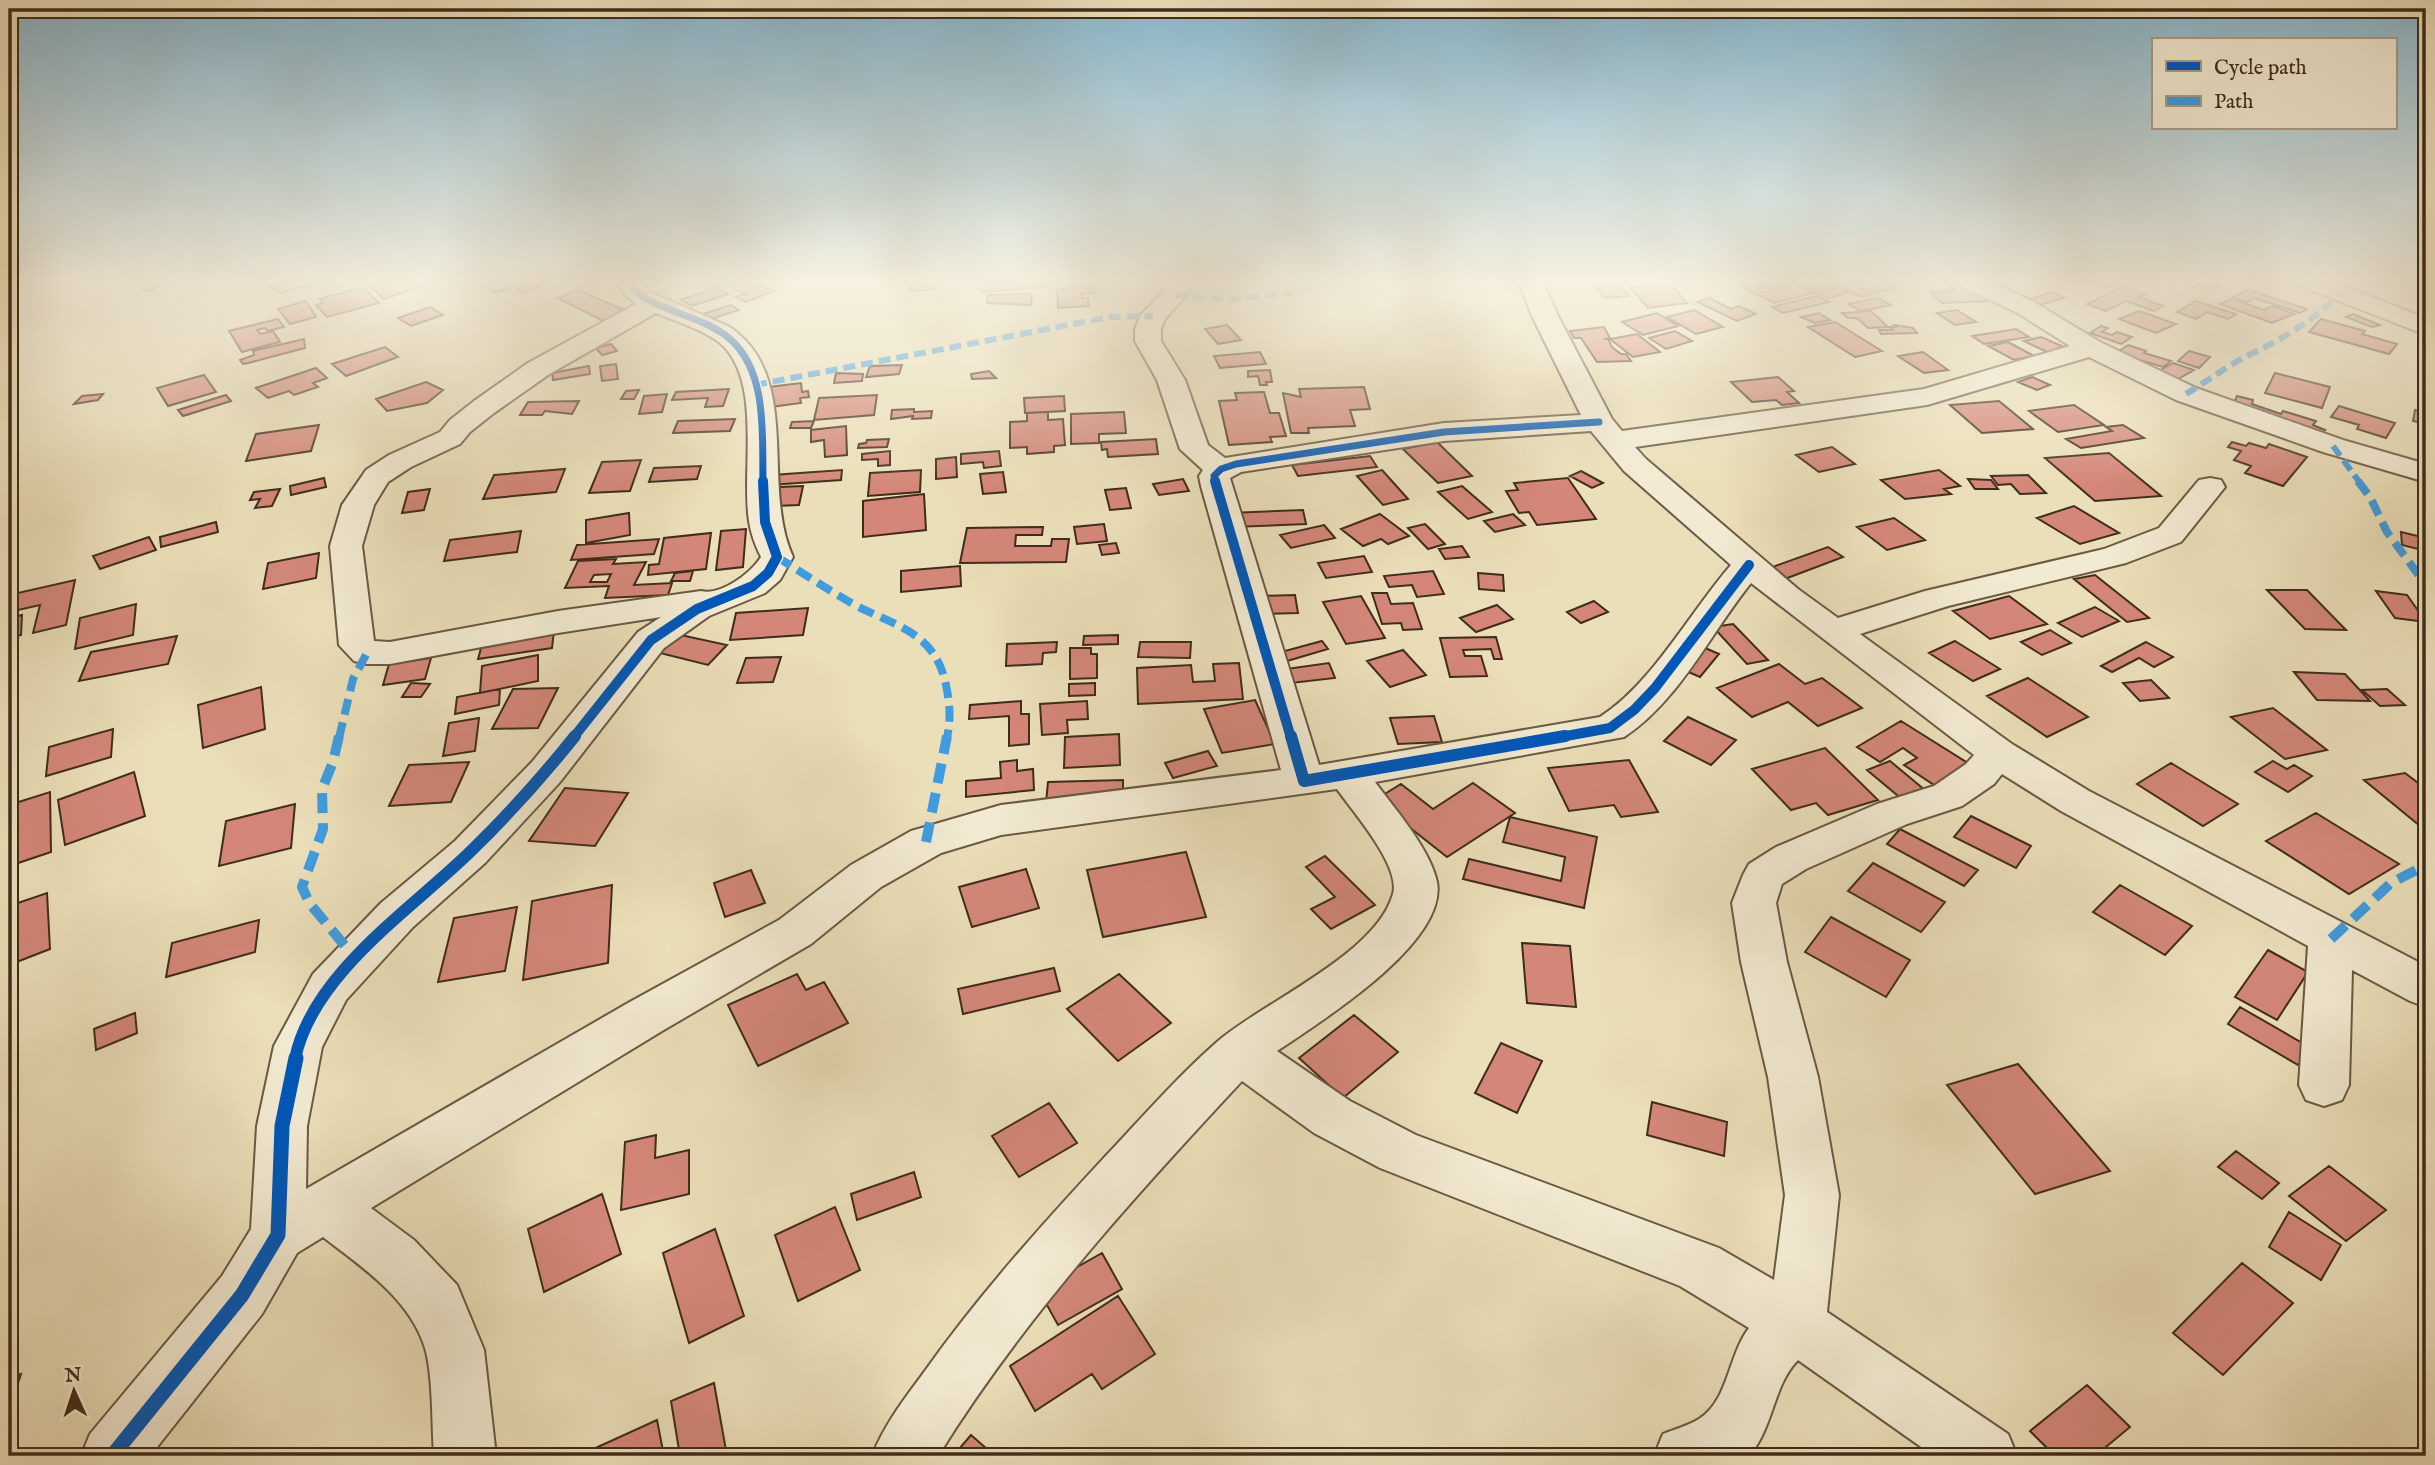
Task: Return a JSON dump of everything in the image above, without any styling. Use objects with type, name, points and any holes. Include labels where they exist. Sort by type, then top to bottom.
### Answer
[{"type":"street","points":[[566,348],[484,407],[460,426],[450,438],[400,461],[377,476],[358,505],[346,546],[357,645],[368,653],[390,653],[558,622],[732,596]]},
{"type":"street","points":[[278,1236],[282,1126],[298,1046],[329,987],[397,915],[471,852],[546,772],[651,640],[697,609],[732,596],[760,580],[768,573],[777,557],[768,539],[764,517],[760,398],[740,348]]},
{"type":"street","points":[[1152,348],[1171,380],[1195,449],[1221,469]]},
{"type":"street","points":[[1562,348],[1606,431],[1635,465],[1749,565],[1833,631],[1998,753],[2074,801],[2426,988]]},
{"type":"street","points":[[902,1456],[984,1335],[1042,1263],[1152,1142],[1240,1052],[1323,998],[1398,930],[1411,911],[1417,888],[1408,861],[1325,778],[1216,486],[1214,477],[1221,469],[1293,454],[1444,432],[1606,431],[1927,397],[2090,348]]},
{"type":"street","points":[[2092,348],[2186,394],[2236,413],[2333,446],[2426,473]]},
{"type":"street","points":[[1833,631],[1937,598],[2114,556],[2170,535],[2210,487]]},
{"type":"street","points":[[113,1456],[242,1295],[278,1236],[645,1017],[795,932],[866,876],[926,842],[1001,820],[1325,778],[1610,728],[1625,720],[1647,699],[1717,602],[1749,565]]},
{"type":"street","points":[[1685,1456],[1711,1448],[1728,1435],[1747,1409],[1763,1357],[1779,1338],[1797,1325],[1812,1195],[1793,1077],[1764,961],[1754,904],[1764,875],[1791,858],[1879,820],[1948,796],[1980,774],[1998,753]]},
{"type":"street","points":[[2324,1085],[2331,939]]},
{"type":"street","points":[[1240,1052],[1332,1117],[1398,1152],[1699,1268],[1797,1325],[1986,1456]]},
{"type":"street","points":[[327,1208],[395,1259],[437,1305],[455,1350],[465,1456]]},
{"type":"building","points":[[304,348],[243,364],[240,360],[254,355],[253,351]]},
{"type":"building","points":[[381,348],[387,348],[398,357],[346,376],[332,364]]},
{"type":"building","points":[[596,348],[615,348],[617,351],[602,355]]},
{"type":"building","points":[[1588,348],[1614,348],[1626,354],[1631,361],[1597,362]]},
{"type":"building","points":[[1622,348],[1655,348],[1660,352],[1633,357]]},
{"type":"building","points":[[1841,348],[1878,348],[1882,351],[1855,357]]},
{"type":"building","points":[[1992,348],[2020,348],[2034,356],[2014,360]]},
{"type":"building","points":[[2039,348],[2059,348],[2047,352]]},
{"type":"building","points":[[2123,348],[2138,348],[2146,351],[2144,353],[2171,361],[2163,367],[2116,353]]},
{"type":"building","points":[[2369,348],[2394,348],[2389,354]]},
{"type":"building","points":[[2189,351],[2210,357],[2199,368],[2178,361]]},
{"type":"building","points":[[1260,352],[1266,364],[1220,368],[1214,356]]},
{"type":"building","points":[[1923,352],[1948,370],[1924,373],[1898,356]]},
{"type":"building","points":[[2173,363],[2194,370],[2178,379],[2157,372]]},
{"type":"building","points":[[616,364],[618,379],[602,381],[600,366]]},
{"type":"building","points":[[902,365],[899,374],[866,377],[870,366]]},
{"type":"building","points":[[589,366],[590,374],[553,380],[552,373]]},
{"type":"building","points":[[316,368],[327,378],[313,383],[318,387],[294,395],[289,391],[268,398],[256,388]]},
{"type":"building","points":[[1270,370],[1272,382],[1266,382],[1267,385],[1260,385],[1258,376],[1248,377],[1248,371]]},
{"type":"building","points":[[989,371],[996,378],[972,379],[971,374]]},
{"type":"building","points":[[836,373],[863,374],[862,381],[834,383]]},
{"type":"building","points":[[2275,373],[2330,387],[2322,408],[2265,393]]},
{"type":"building","points":[[204,375],[216,392],[168,406],[157,388]]},
{"type":"building","points":[[1778,377],[1794,391],[1787,392],[1799,403],[1782,405],[1776,400],[1752,402],[1731,382]]},
{"type":"building","points":[[2032,377],[2050,385],[2037,390],[2018,382]]},
{"type":"building","points":[[426,382],[443,390],[427,403],[387,411],[376,399]]},
{"type":"building","points":[[801,383],[802,392],[808,391],[809,397],[800,398],[801,403],[770,407],[769,387]]},
{"type":"building","points":[[1364,387],[1370,409],[1350,410],[1355,426],[1308,428],[1309,433],[1291,433],[1283,393],[1301,397],[1299,389]]},
{"type":"building","points":[[729,389],[723,406],[705,407],[708,398],[672,400],[676,392]]},
{"type":"building","points":[[639,390],[634,399],[621,399],[626,391]]},
{"type":"building","points":[[1264,392],[1270,413],[1279,413],[1286,436],[1270,437],[1272,442],[1229,445],[1219,401],[1237,400],[1235,393]]},
{"type":"building","points":[[103,394],[98,400],[74,404],[82,396]]},
{"type":"building","points":[[667,394],[662,412],[639,414],[644,396]]},
{"type":"building","points":[[226,395],[231,401],[183,416],[178,410]]},
{"type":"building","points":[[877,395],[874,415],[814,420],[819,398]]},
{"type":"building","points":[[1064,396],[1065,411],[1025,413],[1024,398]]},
{"type":"building","points":[[2237,396],[2253,400],[2252,404],[2281,414],[2283,411],[2316,421],[2313,425],[2325,430],[2315,437],[2233,405]]},
{"type":"building","points":[[579,401],[572,414],[545,411],[542,415],[520,415],[528,402]]},
{"type":"building","points":[[1999,401],[2033,429],[1982,433],[1950,405]]},
{"type":"building","points":[[2074,405],[2104,425],[2058,432],[2029,411]]},
{"type":"building","points":[[2339,406],[2395,423],[2386,438],[2357,429],[2359,425],[2331,417]]},
{"type":"building","points":[[914,409],[914,412],[932,411],[931,418],[912,419],[913,416],[891,419],[892,410]]},
{"type":"building","points":[[2415,410],[2426,413],[2426,424],[2413,421]]},
{"type":"building","points":[[1048,412],[1048,420],[1063,419],[1065,445],[1054,446],[1054,452],[1027,454],[1027,447],[1010,448],[1010,422],[1027,421],[1027,413]]},
{"type":"building","points":[[1124,412],[1126,433],[1099,434],[1099,443],[1071,444],[1071,414]]},
{"type":"building","points":[[735,419],[730,431],[673,433],[678,421]]},
{"type":"building","points":[[814,421],[811,428],[790,428],[792,422]]},
{"type":"building","points":[[319,425],[311,451],[246,461],[256,434]]},
{"type":"building","points":[[2123,425],[2144,438],[2081,448],[2066,439],[2112,431],[2106,427]]},
{"type":"building","points":[[846,426],[847,455],[825,457],[824,440],[811,442],[811,430]]},
{"type":"building","points":[[889,439],[887,447],[858,448],[859,444],[866,443],[867,440]]},
{"type":"building","points":[[1156,439],[1158,454],[1108,457],[1107,449],[1102,450],[1101,442]]},
{"type":"building","points":[[1437,442],[1472,476],[1438,483],[1403,449]]},
{"type":"building","points":[[2232,442],[2266,448],[2269,444],[2307,457],[2283,486],[2245,473],[2251,466],[2234,460],[2241,451],[2228,447]]},
{"type":"building","points":[[1832,447],[1855,464],[1819,472],[1796,455]]},
{"type":"building","points":[[890,451],[890,465],[878,466],[878,459],[862,460],[862,454]]},
{"type":"building","points":[[999,451],[1001,466],[984,468],[983,462],[961,464],[961,454]]},
{"type":"building","points":[[2109,453],[2161,496],[2095,501],[2045,458]]},
{"type":"building","points":[[1370,456],[1377,467],[1298,476],[1292,465]]},
{"type":"building","points":[[956,457],[957,477],[936,479],[936,459]]},
{"type":"building","points":[[641,460],[630,491],[589,493],[602,462]]},
{"type":"building","points":[[701,466],[697,479],[649,482],[654,468]]},
{"type":"building","points":[[565,469],[556,492],[483,499],[494,475]]},
{"type":"building","points":[[842,470],[841,480],[770,485],[772,475]]},
{"type":"building","points":[[921,470],[920,492],[868,496],[870,473]]},
{"type":"building","points":[[1382,470],[1408,499],[1383,505],[1357,476]]},
{"type":"building","points":[[1939,470],[1960,486],[1944,489],[1951,494],[1905,499],[1881,480]]},
{"type":"building","points":[[1581,471],[1603,483],[1592,488],[1570,476]]},
{"type":"building","points":[[1003,472],[1006,492],[983,494],[980,474]]},
{"type":"building","points":[[2028,475],[2046,493],[2020,494],[2011,484],[1998,485],[1991,476]]},
{"type":"building","points":[[324,478],[326,487],[291,495],[290,486]]},
{"type":"building","points":[[1568,478],[1596,519],[1537,525],[1529,512],[1519,513],[1506,491],[1518,490],[1514,483]]},
{"type":"building","points":[[1183,479],[1189,491],[1159,495],[1153,484]]},
{"type":"building","points":[[1968,479],[1991,480],[1998,489],[1975,489]]},
{"type":"building","points":[[803,486],[799,505],[775,506],[779,487]]},
{"type":"building","points":[[1462,486],[1492,512],[1468,519],[1438,492]]},
{"type":"building","points":[[1126,488],[1131,508],[1110,510],[1105,490]]},
{"type":"building","points":[[280,489],[272,506],[255,508],[260,499],[250,500],[254,492]]},
{"type":"building","points":[[430,489],[424,510],[402,513],[408,492]]},
{"type":"building","points":[[924,494],[926,530],[863,537],[863,501]]},
{"type":"building","points":[[2074,506],[2119,533],[2080,544],[2037,518]]},
{"type":"building","points":[[1303,510],[1306,524],[1232,527],[1230,513]]},
{"type":"building","points":[[629,513],[630,535],[586,543],[586,520]]},
{"type":"building","points":[[1380,514],[1409,536],[1388,544],[1381,539],[1363,546],[1341,529]]},
{"type":"building","points":[[1513,514],[1525,525],[1495,532],[1484,521]]},
{"type":"building","points":[[1894,518],[1925,540],[1887,550],[1857,527]]},
{"type":"building","points":[[216,522],[218,532],[161,547],[160,537]]},
{"type":"building","points":[[1104,524],[1107,541],[1077,544],[1074,527]]},
{"type":"building","points":[[1425,524],[1445,544],[1428,549],[1408,528]]},
{"type":"building","points":[[1324,525],[1335,538],[1291,548],[1280,535]]},
{"type":"building","points":[[1043,527],[1042,535],[1016,535],[1015,546],[1051,546],[1052,539],[1069,539],[1066,562],[960,563],[967,528]]},
{"type":"building","points":[[746,529],[743,567],[716,570],[721,531]]},
{"type":"building","points":[[521,531],[517,552],[444,561],[450,540]]},
{"type":"building","points":[[2401,532],[2426,538],[2426,551],[2402,545]]},
{"type":"building","points":[[711,533],[706,569],[648,575],[649,565],[659,564],[664,538]]},
{"type":"building","points":[[149,537],[156,550],[100,569],[93,556]]},
{"type":"building","points":[[659,539],[654,554],[571,560],[577,545]]},
{"type":"building","points":[[1116,543],[1119,553],[1102,555],[1099,545]]},
{"type":"building","points":[[1462,546],[1469,557],[1445,559],[1439,549]]},
{"type":"building","points":[[1828,547],[1843,557],[1782,580],[1767,569]]},
{"type":"building","points":[[319,553],[316,578],[263,589],[268,563]]},
{"type":"building","points":[[1364,556],[1372,572],[1326,578],[1318,563]]},
{"type":"building","points":[[616,559],[613,564],[646,562],[634,585],[672,583],[668,595],[605,598],[609,586],[565,588],[578,561]],"holes":[[[611,574],[607,582],[590,582],[594,575]]]},
{"type":"building","points":[[960,566],[961,586],[901,592],[901,571]]},
{"type":"building","points":[[693,571],[690,581],[671,581],[675,573]]},
{"type":"building","points":[[1433,571],[1444,594],[1417,597],[1412,585],[1389,587],[1384,576]]},
{"type":"building","points":[[1478,573],[1503,575],[1504,591],[1479,589]]},
{"type":"building","points":[[2095,575],[2149,618],[2127,622],[2074,579]]},
{"type":"building","points":[[75,580],[66,625],[33,633],[40,605],[9,612],[9,595]]},
{"type":"building","points":[[2267,590],[2307,590],[2346,630],[2305,629]]},
{"type":"building","points":[[2376,591],[2407,595],[2426,622],[2395,618]]},
{"type":"building","points":[[1372,593],[1387,593],[1391,604],[1413,603],[1422,629],[1403,630],[1401,623],[1382,624]]},
{"type":"building","points":[[1295,595],[1298,613],[1260,614],[1257,596]]},
{"type":"building","points":[[1361,596],[1385,638],[1346,644],[1323,602]]},
{"type":"building","points":[[2009,596],[2047,624],[1990,639],[1953,611]]},
{"type":"building","points":[[1594,601],[1608,612],[1581,623],[1567,612]]},
{"type":"building","points":[[136,604],[133,635],[75,649],[80,618]]},
{"type":"building","points":[[1497,605],[1513,619],[1476,632],[1460,618]]},
{"type":"building","points":[[2095,607],[2119,621],[2082,637],[2058,623]]},
{"type":"building","points":[[808,608],[803,635],[730,640],[736,613]]},
{"type":"building","points":[[22,615],[21,635],[9,638],[9,619]]},
{"type":"building","points":[[1733,624],[1768,660],[1747,664],[1713,627]]},
{"type":"building","points":[[2050,630],[2071,643],[2042,655],[2021,642]]},
{"type":"building","points":[[554,631],[552,648],[478,659],[483,641]]},
{"type":"building","points":[[676,634],[727,645],[708,665],[656,652]]},
{"type":"building","points":[[1118,635],[1118,644],[1083,645],[1084,636]]},
{"type":"building","points":[[177,636],[168,664],[79,681],[91,652]]},
{"type":"building","points":[[1496,637],[1502,659],[1494,659],[1491,649],[1463,650],[1465,656],[1481,656],[1487,676],[1450,677],[1440,638]]},
{"type":"building","points":[[1322,641],[1328,649],[1287,661],[1281,652]]},
{"type":"building","points":[[1955,641],[2000,669],[1973,681],[1929,653]]},
{"type":"building","points":[[1057,642],[1056,652],[1043,653],[1042,664],[1006,666],[1007,644]]},
{"type":"building","points":[[1140,642],[1191,642],[1190,658],[1138,657]]},
{"type":"building","points":[[2146,642],[2173,657],[2154,667],[2139,658],[2112,672],[2101,666]]},
{"type":"building","points":[[1698,645],[1719,654],[1700,677],[1679,668]]},
{"type":"building","points":[[1070,648],[1091,648],[1091,654],[1097,654],[1097,678],[1070,679]]},
{"type":"building","points":[[1403,650],[1426,675],[1390,687],[1367,661]]},
{"type":"building","points":[[538,655],[538,681],[480,693],[482,666]]},
{"type":"building","points":[[781,657],[773,682],[737,683],[746,658]]},
{"type":"building","points":[[431,658],[425,679],[383,685],[389,664]]},
{"type":"building","points":[[1239,663],[1243,699],[1138,704],[1137,668],[1191,665],[1193,682],[1215,681],[1213,664]]},
{"type":"building","points":[[1329,663],[1335,678],[1291,683],[1286,669]]},
{"type":"building","points":[[1779,664],[1805,684],[1822,678],[1862,708],[1818,726],[1788,702],[1752,717],[1717,688]]},
{"type":"building","points":[[2294,672],[2345,674],[2370,701],[2317,700]]},
{"type":"building","points":[[2028,678],[2088,717],[2047,737],[1987,696]]},
{"type":"building","points":[[2151,680],[2169,698],[2140,701],[2123,683]]},
{"type":"building","points":[[411,683],[430,684],[421,697],[402,697]]},
{"type":"building","points":[[1095,683],[1095,695],[1069,696],[1069,684]]},
{"type":"building","points":[[261,687],[265,729],[203,748],[198,705]]},
{"type":"building","points":[[558,688],[538,728],[492,729],[513,689]]},
{"type":"building","points":[[500,689],[499,705],[455,714],[457,697]]},
{"type":"building","points":[[2387,689],[2405,705],[2380,706],[2362,690]]},
{"type":"building","points":[[1255,700],[1275,744],[1222,753],[1204,709]]},
{"type":"building","points":[[1021,701],[1021,714],[1029,714],[1029,744],[1009,746],[1009,716],[969,719],[970,705]]},
{"type":"building","points":[[1087,701],[1088,719],[1067,720],[1068,733],[1042,735],[1040,704]]},
{"type":"building","points":[[2273,708],[2327,750],[2285,759],[2231,717]]},
{"type":"building","points":[[1434,716],[1442,742],[1398,744],[1390,718]]},
{"type":"building","points":[[1688,717],[1736,740],[1711,765],[1664,741]]},
{"type":"building","points":[[479,718],[475,751],[443,756],[449,723]]},
{"type":"building","points":[[1901,721],[1971,765],[1937,787],[1904,765],[1917,758],[1903,748],[1880,762],[1857,747]]},
{"type":"building","points":[[113,729],[111,757],[46,776],[49,747]]},
{"type":"building","points":[[1119,734],[1120,765],[1064,768],[1065,737]]},
{"type":"building","points":[[1825,748],[1878,800],[1828,815],[1816,803],[1791,810],[1752,769]]},
{"type":"building","points":[[1208,751],[1217,766],[1173,778],[1165,763]]},
{"type":"building","points":[[1017,760],[1017,771],[1033,769],[1034,790],[966,797],[966,781],[1001,778],[1000,762]]},
{"type":"building","points":[[1629,760],[1658,812],[1621,817],[1614,805],[1569,811],[1548,768]]},
{"type":"building","points":[[1890,761],[1926,791],[1903,800],[1867,770]]},
{"type":"building","points":[[2273,761],[2287,769],[2294,765],[2312,776],[2288,792],[2255,772]]},
{"type":"building","points":[[469,762],[451,802],[389,806],[409,765]]},
{"type":"building","points":[[2171,763],[2238,804],[2203,826],[2137,784]]},
{"type":"building","points":[[134,772],[145,816],[65,845],[58,800]]},
{"type":"building","points":[[2405,773],[2426,789],[2426,825],[2420,826],[2364,780]]},
{"type":"building","points":[[1123,780],[1123,800],[1046,803],[1048,782]]},
{"type":"building","points":[[1473,783],[1515,813],[1447,857],[1375,800],[1401,784],[1433,809]]},
{"type":"building","points":[[565,788],[628,793],[595,846],[529,841]]},
{"type":"building","points":[[50,792],[51,852],[18,863],[18,819],[9,822],[9,805]]},
{"type":"building","points":[[295,804],[291,848],[219,866],[226,821]]},
{"type":"building","points":[[2316,813],[2399,864],[2349,894],[2266,841]]},
{"type":"building","points":[[1971,816],[2031,846],[2016,868],[1954,837]]},
{"type":"building","points":[[1510,817],[1597,837],[1584,908],[1463,879],[1469,859],[1561,881],[1565,857],[1503,842]]},
{"type":"building","points":[[1900,829],[1978,870],[1964,886],[1887,844]]},
{"type":"building","points":[[1186,852],[1206,917],[1103,937],[1087,870]]},
{"type":"building","points":[[1325,856],[1375,905],[1331,929],[1311,909],[1335,897],[1306,867]]},
{"type":"building","points":[[1873,863],[1945,902],[1921,932],[1848,891]]},
{"type":"building","points":[[1026,869],[1039,908],[972,927],[959,887]]},
{"type":"building","points":[[751,870],[765,903],[725,917],[714,883]]},
{"type":"building","points":[[612,885],[608,963],[523,980],[532,901]]},
{"type":"building","points":[[2120,885],[2192,926],[2165,955],[2093,912]]},
{"type":"building","points":[[47,893],[50,949],[9,965],[9,906]]},
{"type":"building","points":[[517,907],[505,971],[438,982],[454,918]]},
{"type":"building","points":[[1831,917],[1910,960],[1886,997],[1805,952]]},
{"type":"building","points":[[259,920],[255,952],[166,977],[172,943]]},
{"type":"building","points":[[1522,943],[1570,946],[1576,1007],[1527,1003]]},
{"type":"building","points":[[2268,950],[2308,972],[2277,1020],[2235,997]]},
{"type":"building","points":[[1054,968],[1060,991],[963,1014],[958,989]]},
{"type":"building","points":[[797,974],[806,990],[824,982],[848,1023],[758,1066],[728,1005]]},
{"type":"building","points":[[1119,974],[1171,1023],[1118,1061],[1067,1009]]},
{"type":"building","points":[[2240,1007],[2311,1048],[2298,1065],[2228,1024]]},
{"type":"building","points":[[135,1013],[137,1033],[96,1050],[94,1029]]},
{"type":"building","points":[[1354,1015],[1398,1052],[1343,1098],[1299,1058]]},
{"type":"building","points":[[1501,1043],[1542,1061],[1517,1113],[1475,1093]]},
{"type":"building","points":[[2018,1064],[2110,1171],[2035,1194],[1947,1085]]},
{"type":"building","points":[[1652,1102],[1727,1122],[1724,1156],[1647,1135]]},
{"type":"building","points":[[1049,1103],[1077,1143],[1019,1177],[992,1136]]},
{"type":"building","points":[[656,1135],[655,1158],[689,1150],[689,1194],[621,1210],[625,1142]]},
{"type":"building","points":[[2236,1151],[2279,1183],[2262,1199],[2218,1167]]},
{"type":"building","points":[[2329,1166],[2386,1210],[2346,1241],[2289,1196]]},
{"type":"building","points":[[914,1172],[921,1197],[857,1220],[851,1194]]},
{"type":"building","points":[[602,1194],[621,1254],[544,1292],[528,1229]]},
{"type":"building","points":[[9,1199],[16,1273],[9,1277]]},
{"type":"building","points":[[835,1207],[860,1270],[798,1301],[775,1235]]},
{"type":"building","points":[[2289,1212],[2341,1245],[2321,1280],[2269,1247]]},
{"type":"building","points":[[715,1229],[744,1316],[689,1343],[663,1253]]},
{"type":"building","points":[[1102,1253],[1122,1289],[1058,1325],[1038,1289]]},
{"type":"building","points":[[2242,1263],[2293,1303],[2223,1375],[2173,1333]]},
{"type":"building","points":[[1118,1296],[1155,1354],[1102,1389],[1092,1374],[1035,1411],[1010,1366]]},
{"type":"building","points":[[21,1374],[9,1411],[9,1377]]},
{"type":"building","points":[[714,1383],[727,1456],[680,1456],[671,1401]]},
{"type":"building","points":[[2087,1385],[2130,1427],[2095,1456],[2055,1456],[2030,1431]]},
{"type":"building","points":[[657,1420],[664,1456],[578,1456]]},
{"type":"building","points":[[971,1435],[995,1456],[953,1456]]},
{"type":"marked path","points":[[755,385],[946,348]]},
{"type":"marked path","points":[[2186,394],[2265,348]]},
{"type":"marked path","points":[[2333,446],[2370,497],[2387,532],[2426,585]]},
{"type":"marked path","points":[[777,557],[855,605],[905,628],[929,645],[943,671],[952,713],[926,842]]},
{"type":"marked path","points":[[356,959],[310,904],[302,887],[323,829],[322,789],[333,762],[353,679],[367,653]]},
{"type":"marked path","points":[[2331,939],[2391,883],[2426,865]]},
{"type":"cycle path","points":[[112,1456],[242,1295],[278,1235],[282,1126],[298,1046],[329,987],[397,915],[470,852],[546,772],[651,640],[697,609],[753,586],[768,573],[777,557],[764,517],[758,396],[752,373],[739,348]]},
{"type":"cycle path","points":[[1599,422],[1444,432],[1236,464],[1221,469],[1214,476],[1304,781],[1610,728],[1623,720],[1655,688],[1749,565]]}]
